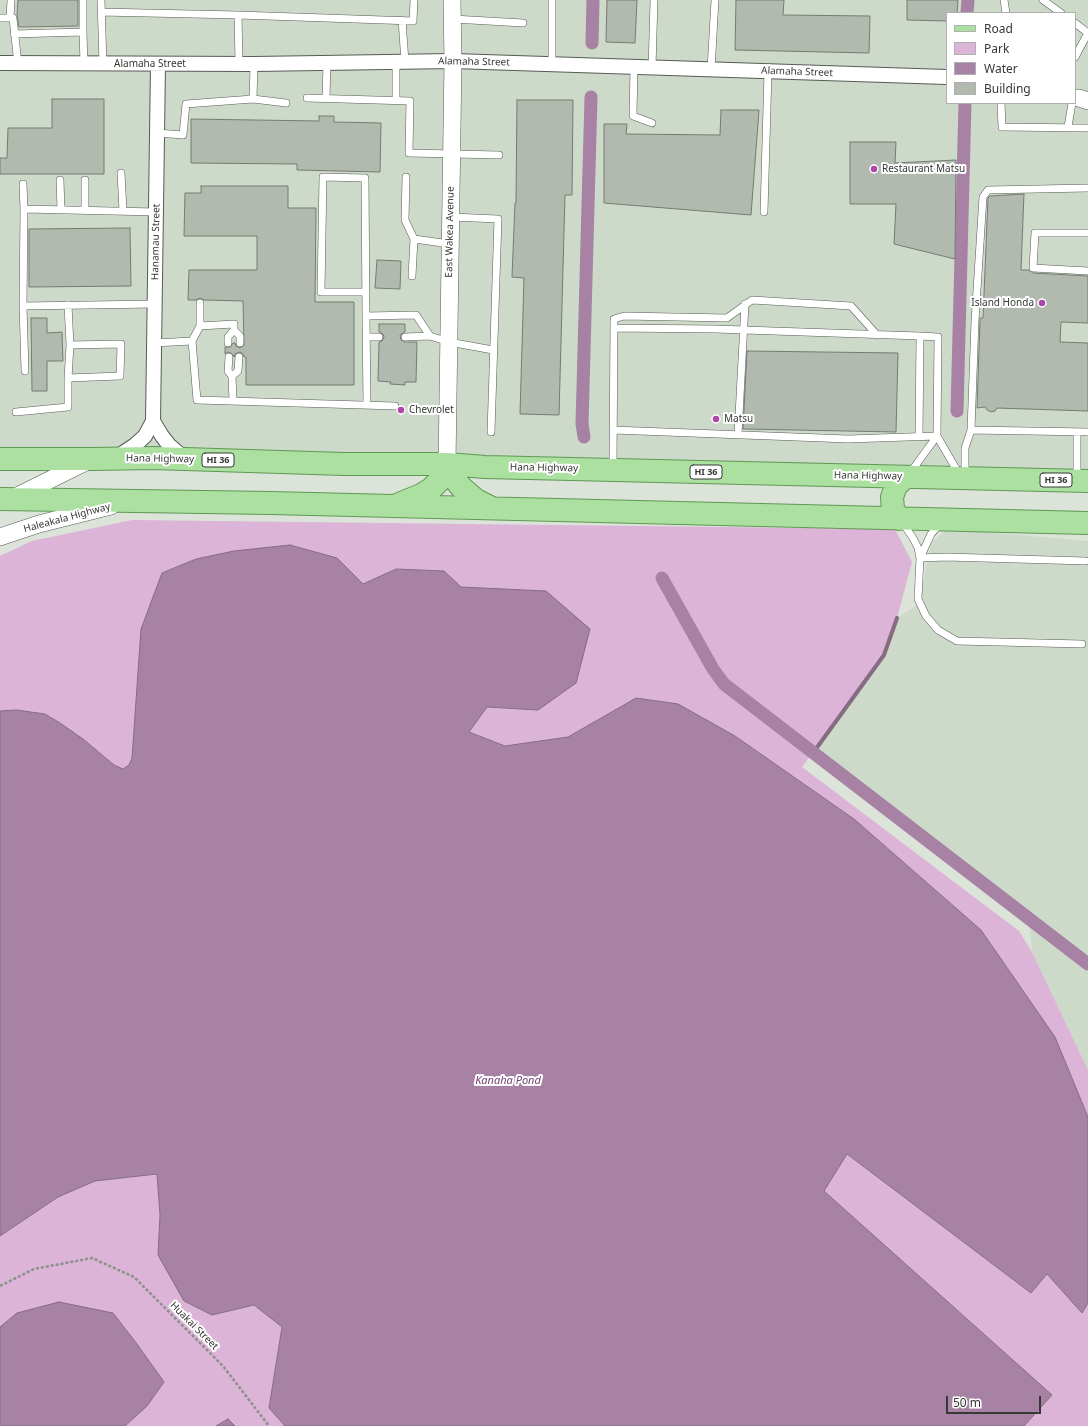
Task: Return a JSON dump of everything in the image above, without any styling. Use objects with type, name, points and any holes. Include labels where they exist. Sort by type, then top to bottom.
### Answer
[{"type":"main road","name":"Hana Highway","points":[[0,459],[153,458],[344,464],[447,464],[485,467],[1082,481]]},
{"type":"main road","points":[[388,506],[411,500],[429,490],[439,481],[447,464]]},
{"type":"main road","points":[[447,464],[449,472],[464,491],[476,500],[493,509]]},
{"type":"main road","points":[[899,519],[893,509],[892,497],[896,486],[907,477]]},
{"type":"main road","points":[[4,502],[134,500],[1088,523]]},
{"type":"street","name":"East Wakea Avenue","points":[[447,464],[452,154],[452,0]]},
{"type":"street","name":"Alamaha Street","points":[[0,64],[254,64],[453,61],[946,77]]},
{"type":"street","name":"Hanamau Street","points":[[153,421],[158,64]]},
{"type":"street","points":[[115,459],[145,436],[153,421],[169,445],[185,459]]},
{"type":"street","points":[[4,502],[92,459]]},
{"type":"street","name":"Haleakala Highway","points":[[0,537],[39,524],[134,500]]},
{"type":"lane","points":[[10,18],[11,0]]},
{"type":"lane","points":[[84,0],[84,64]]},
{"type":"lane","points":[[101,0],[103,64]]},
{"type":"lane","points":[[102,12],[413,21],[414,0]]},
{"type":"lane","points":[[552,0],[552,64]]},
{"type":"lane","points":[[652,68],[654,0]]},
{"type":"lane","points":[[711,70],[715,0]]},
{"type":"lane","points":[[1004,0],[1006,12]]},
{"type":"lane","points":[[1043,0],[1060,12]]},
{"type":"lane","points":[[238,15],[239,63]]},
{"type":"lane","points":[[0,18],[13,18],[18,64]]},
{"type":"lane","points":[[453,19],[522,23]]},
{"type":"lane","points":[[396,101],[401,62],[402,20]]},
{"type":"lane","points":[[1076,24],[1088,33],[1076,55]]},
{"type":"lane","points":[[14,34],[83,32]]},
{"type":"lane","points":[[326,98],[327,62]]},
{"type":"lane","points":[[253,99],[254,64]]},
{"type":"lane","points":[[634,67],[632,116],[652,123]]},
{"type":"lane","points":[[764,212],[768,72]]},
{"type":"lane","points":[[307,98],[410,101],[409,153],[499,155]]},
{"type":"lane","points":[[158,133],[183,135],[186,104],[253,99],[286,103]]},
{"type":"lane","points":[[1068,128],[1078,100]]},
{"type":"lane","points":[[1001,104],[1002,127],[1088,128]]},
{"type":"lane","points":[[121,173],[122,211]]},
{"type":"lane","points":[[365,292],[320,292],[323,177],[365,178],[367,405]]},
{"type":"lane","points":[[406,177],[405,220],[414,239],[412,276]]},
{"type":"lane","points":[[60,180],[61,210]]},
{"type":"lane","points":[[85,210],[86,180]]},
{"type":"lane","points":[[23,184],[23,306],[25,371]]},
{"type":"lane","points":[[964,478],[965,448],[971,430],[975,321],[983,197],[988,190],[1088,188]]},
{"type":"lane","points":[[24,208],[156,212]]},
{"type":"lane","points":[[451,217],[498,219],[491,432]]},
{"type":"lane","points":[[1088,233],[1035,233],[1033,268],[1088,271]]},
{"type":"lane","points":[[414,239],[450,244]]},
{"type":"lane","points":[[613,470],[614,319],[624,316],[727,318],[752,300],[850,306],[877,335]]},
{"type":"lane","points":[[200,303],[200,326],[192,341],[197,400],[394,406]]},
{"type":"lane","points":[[23,306],[155,304]]},
{"type":"lane","points":[[738,434],[745,304]]},
{"type":"lane","points":[[16,412],[68,407],[70,345],[68,305]]},
{"type":"lane","points":[[366,316],[416,315],[430,336]]},
{"type":"lane","points":[[200,326],[234,324],[234,330],[228,337],[228,343]]},
{"type":"lane","points":[[614,328],[743,330],[938,337],[937,436],[964,478]]},
{"type":"lane","points":[[234,330],[240,336],[240,343]]},
{"type":"lane","points":[[405,337],[430,336],[449,342],[493,350]]},
{"type":"lane","points":[[919,437],[920,336]]},
{"type":"lane","points":[[366,337],[379,337]]},
{"type":"lane","points":[[154,343],[192,341]]},
{"type":"lane","points":[[68,378],[120,376],[121,344],[70,345]]},
{"type":"lane","points":[[229,357],[228,371],[232,376],[233,401]]},
{"type":"lane","points":[[232,376],[238,371],[239,357]]},
{"type":"lane","points":[[613,430],[848,439],[937,436]]},
{"type":"lane","points":[[971,430],[1088,432]]},
{"type":"lane","points":[[1076,432],[1082,481]]},
{"type":"lane","points":[[907,477],[937,436]]},
{"type":"lane","points":[[899,519],[913,538],[918,548],[920,558],[918,599],[926,616],[938,630],[958,641],[1082,644]]},
{"type":"lane","points":[[920,558],[931,534],[938,526],[947,520]]},
{"type":"lane","points":[[920,558],[946,557],[1086,561]]},
{"type":"path","name":"Huakai Street","points":[[0,1286],[34,1269],[92,1258],[134,1278],[223,1366],[269,1426]]},
{"type":"shaded area","points":[[0,0],[1088,0],[1088,481],[0,459]]},
{"type":"shaded area","points":[[947,529],[1088,541],[1088,1070],[1032,952],[1029,919],[813,753],[884,655],[897,618],[919,604],[931,543]]},
{"type":"green space","points":[[132,520],[895,529],[912,562],[897,618],[884,655],[802,767],[1019,931],[1032,952],[1088,1070],[1088,1117],[1055,1037],[981,930],[854,819],[735,736],[636,698],[568,737],[505,746],[469,732],[487,707],[538,710],[546,592],[460,587],[444,571],[396,569],[363,584],[337,558],[196,559],[162,573],[141,629],[132,758],[129,765],[123,769],[114,765],[83,739],[34,712],[17,710],[0,711],[0,556],[32,541]]},
{"type":"green space","points":[[847,1154],[1031,1293],[1047,1274],[1082,1313],[1088,1303],[1088,1426],[1024,1426],[1052,1395],[824,1191]]},
{"type":"green space","points":[[157,1174],[160,1215],[158,1255],[212,1315],[254,1305],[282,1327],[269,1408],[285,1426],[235,1426],[228,1419],[216,1426],[125,1426],[147,1406],[17,1313],[0,1327],[0,1236],[58,1197],[95,1181]]},
{"type":"water","name":"Kanaha Pond","points":[[290,545],[337,558],[363,584],[396,569],[444,571],[461,587],[546,591],[590,629],[576,683],[538,710],[487,707],[469,732],[505,746],[568,737],[636,698],[678,704],[735,736],[854,819],[981,930],[1055,1037],[1088,1117],[1088,1303],[1082,1313],[1047,1274],[1031,1293],[847,1154],[824,1191],[1052,1395],[1024,1426],[285,1426],[269,1408],[282,1327],[254,1305],[212,1315],[184,1301],[158,1255],[160,1215],[157,1174],[95,1181],[58,1197],[0,1236],[0,711],[17,710],[45,714],[83,739],[114,765],[123,769],[129,765],[132,758],[141,629],[162,573],[196,559],[234,551]]},
{"type":"water","points":[[59,1302],[113,1313],[164,1382],[147,1406],[125,1426],[0,1426],[0,1327],[17,1313]]},
{"type":"water","points":[[228,1419],[235,1426],[216,1426]]},
{"type":"building","points":[[18,0],[78,0],[78,26],[19,27],[17,16]]},
{"type":"building","points":[[607,0],[637,0],[635,43],[606,42]]},
{"type":"building","points":[[736,0],[784,0],[783,15],[870,16],[869,53],[735,50]]},
{"type":"building","points":[[907,0],[958,0],[957,12],[946,12],[946,21],[907,20]]},
{"type":"building","points":[[52,99],[104,99],[104,174],[0,174],[0,158],[7,158],[8,128],[52,128]]},
{"type":"building","points":[[517,100],[573,100],[572,195],[565,195],[559,415],[520,414],[524,278],[512,277],[516,203]]},
{"type":"building","points":[[721,110],[759,110],[751,215],[604,203],[604,124],[627,124],[626,134],[720,135]]},
{"type":"building","points":[[319,116],[334,116],[334,122],[381,123],[380,172],[297,170],[297,164],[191,163],[191,119],[319,121]]},
{"type":"building","points":[[850,142],[896,142],[895,163],[956,160],[955,259],[894,244],[896,204],[850,204]]},
{"type":"building","points":[[201,186],[288,186],[288,208],[316,208],[315,302],[354,302],[354,385],[246,385],[246,357],[244,357],[240,352],[235,354],[234,357],[231,353],[227,352],[225,354],[225,347],[230,347],[233,343],[240,348],[244,345],[243,301],[204,300],[200,298],[196,300],[188,300],[189,270],[257,270],[257,236],[184,236],[185,193],[201,193]]},
{"type":"building","name":"Island Honda","points":[[1024,194],[1021,270],[1029,270],[1033,273],[1088,276],[1088,323],[1061,322],[1060,342],[1088,343],[1088,411],[997,408],[995,411],[991,412],[985,407],[977,408],[980,318],[983,318],[988,198],[990,196]]},
{"type":"building","points":[[130,228],[131,286],[29,287],[29,229]]},
{"type":"building","points":[[377,260],[401,261],[400,289],[375,288]]},
{"type":"building","points":[[31,318],[47,318],[47,333],[62,332],[63,361],[47,361],[47,391],[32,391]]},
{"type":"building","points":[[379,324],[405,324],[405,332],[400,335],[401,340],[405,342],[417,342],[416,382],[405,382],[405,385],[390,384],[391,382],[378,381],[379,342],[382,341],[384,337],[383,334],[379,332]]},
{"type":"building","points":[[747,351],[898,353],[896,432],[743,429]]},
{"type":"waterway","points":[[592,43],[593,0]]},
{"type":"waterway","points":[[967,12],[968,0]]},
{"type":"waterway","points":[[584,437],[582,424],[591,97]]},
{"type":"waterway","points":[[957,411],[965,104]]},
{"type":"waterway","points":[[662,578],[713,669],[724,684],[1088,964]]},
{"type":"waterway","points":[[813,753],[884,655],[897,618]]},
{"type":"place","name":"Restaurant Matsu","points":[[874,169]]},
{"type":"place","name":"Island Honda","points":[[1042,303]]},
{"type":"place","name":"Chevrolet","points":[[401,410]]},
{"type":"place","name":"Matsu","points":[[716,419]]}]
